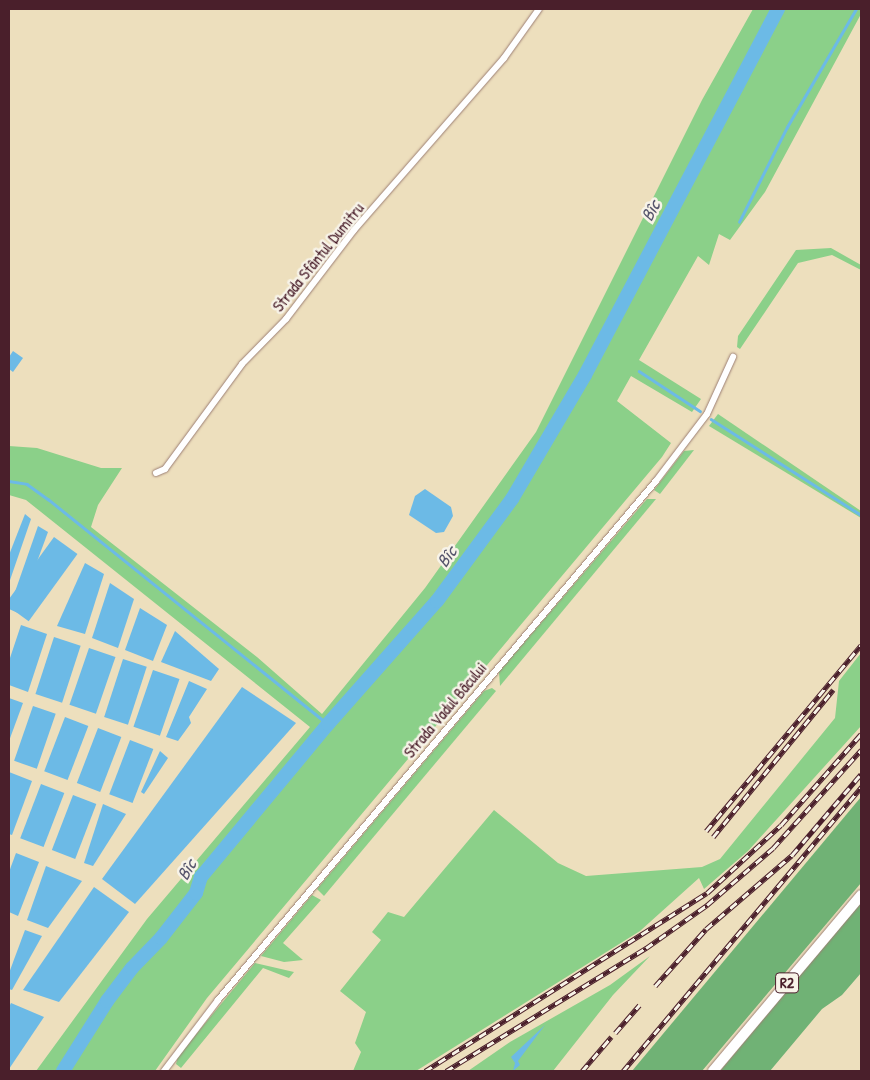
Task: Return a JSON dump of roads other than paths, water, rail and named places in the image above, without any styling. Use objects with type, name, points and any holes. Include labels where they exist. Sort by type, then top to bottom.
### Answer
[{"type":"main road","name":"R2","points":[[713,1071],[861,895]]},
{"type":"street","name":"Strada Sfântul Dumitru","points":[[156,473],[165,469],[242,364],[286,319],[354,230],[434,141],[526,30],[539,9]]},
{"type":"street","name":"Strada Vadul Bâcului","points":[[164,1071],[222,995],[656,481],[707,414],[733,356]]},
{"type":"water","points":[[13,351],[23,358],[13,372],[9,369],[9,357]]},
{"type":"water","points":[[425,489],[451,507],[453,516],[444,532],[436,533],[409,515],[415,496]]},
{"type":"water","points":[[25,514],[31,519],[9,583],[9,555]]},
{"type":"water","points":[[38,526],[48,532],[18,613],[9,609]]},
{"type":"water","points":[[54,537],[77,554],[29,621],[9,607],[9,599]]},
{"type":"water","points":[[85,563],[104,574],[85,634],[57,626]]},
{"type":"water","points":[[110,583],[134,599],[118,648],[92,638]]},
{"type":"water","points":[[140,608],[167,625],[153,661],[125,650]]},
{"type":"water","points":[[21,625],[47,634],[28,692],[9,685],[9,661]]},
{"type":"water","points":[[175,631],[219,669],[211,681],[161,662]]},
{"type":"water","points":[[54,637],[81,646],[62,703],[35,694]]},
{"type":"water","points":[[89,648],[115,657],[96,714],[69,705]]},
{"type":"water","points":[[123,659],[147,667],[128,725],[104,717]]},
{"type":"water","points":[[153,670],[179,679],[160,736],[133,727]]},
{"type":"water","points":[[189,681],[207,689],[189,717],[191,723],[178,741],[166,737]]},
{"type":"water","points":[[242,687],[296,723],[135,904],[102,879]]},
{"type":"water","points":[[9,698],[23,703],[9,741]]},
{"type":"water","points":[[33,706],[56,714],[37,769],[14,761]]},
{"type":"water","points":[[65,717],[88,726],[68,780],[44,771]]},
{"type":"water","points":[[98,728],[121,737],[100,792],[77,783]]},
{"type":"water","points":[[130,740],[153,749],[133,803],[109,794]]},
{"type":"water","points":[[160,751],[168,758],[144,794],[141,792]]},
{"type":"water","points":[[9,772],[32,781],[12,835],[9,834]]},
{"type":"water","points":[[41,784],[64,793],[44,847],[20,838]]},
{"type":"water","points":[[73,795],[96,804],[75,859],[52,850]]},
{"type":"water","points":[[103,804],[126,814],[93,866],[84,863]]},
{"type":"water","points":[[16,853],[39,862],[18,916],[9,912],[9,872]]},
{"type":"water","points":[[46,866],[82,881],[48,928],[27,920]]},
{"type":"water","points":[[94,887],[129,912],[59,1002],[23,990]]},
{"type":"water","points":[[25,930],[42,936],[12,990],[9,989],[9,973]]},
{"type":"water","points":[[11,1003],[44,1017],[9,1069],[9,1007]]},
{"type":"water","points":[[545,1025],[518,1061],[520,1065],[513,1071],[515,1063],[511,1057]]},
{"type":"waterway","name":"Bîc","points":[[63,1071],[107,1001],[132,968],[161,938],[196,893],[201,877],[328,724],[437,601],[512,499],[585,375],[778,9]]},
{"type":"waterway","points":[[739,222],[787,127],[856,9]]},
{"type":"waterway","points":[[639,371],[700,411]]},
{"type":"waterway","points":[[711,419],[861,515]]},
{"type":"waterway","points":[[9,481],[27,484],[48,499],[328,724]]},
{"type":"railway","points":[[706,831],[861,645]]},
{"type":"railway","points":[[713,837],[833,690]]},
{"type":"railway","points":[[425,1071],[707,893],[781,825],[861,734]]},
{"type":"railway","points":[[446,1071],[646,948],[707,905],[773,848],[861,750]]},
{"type":"railway","points":[[655,986],[706,929],[792,855],[861,774]]},
{"type":"railway","points":[[623,1071],[861,787]]},
{"type":"railway","points":[[615,1033],[639,1005]]},
{"type":"railway","points":[[582,1071],[611,1037]]}]
